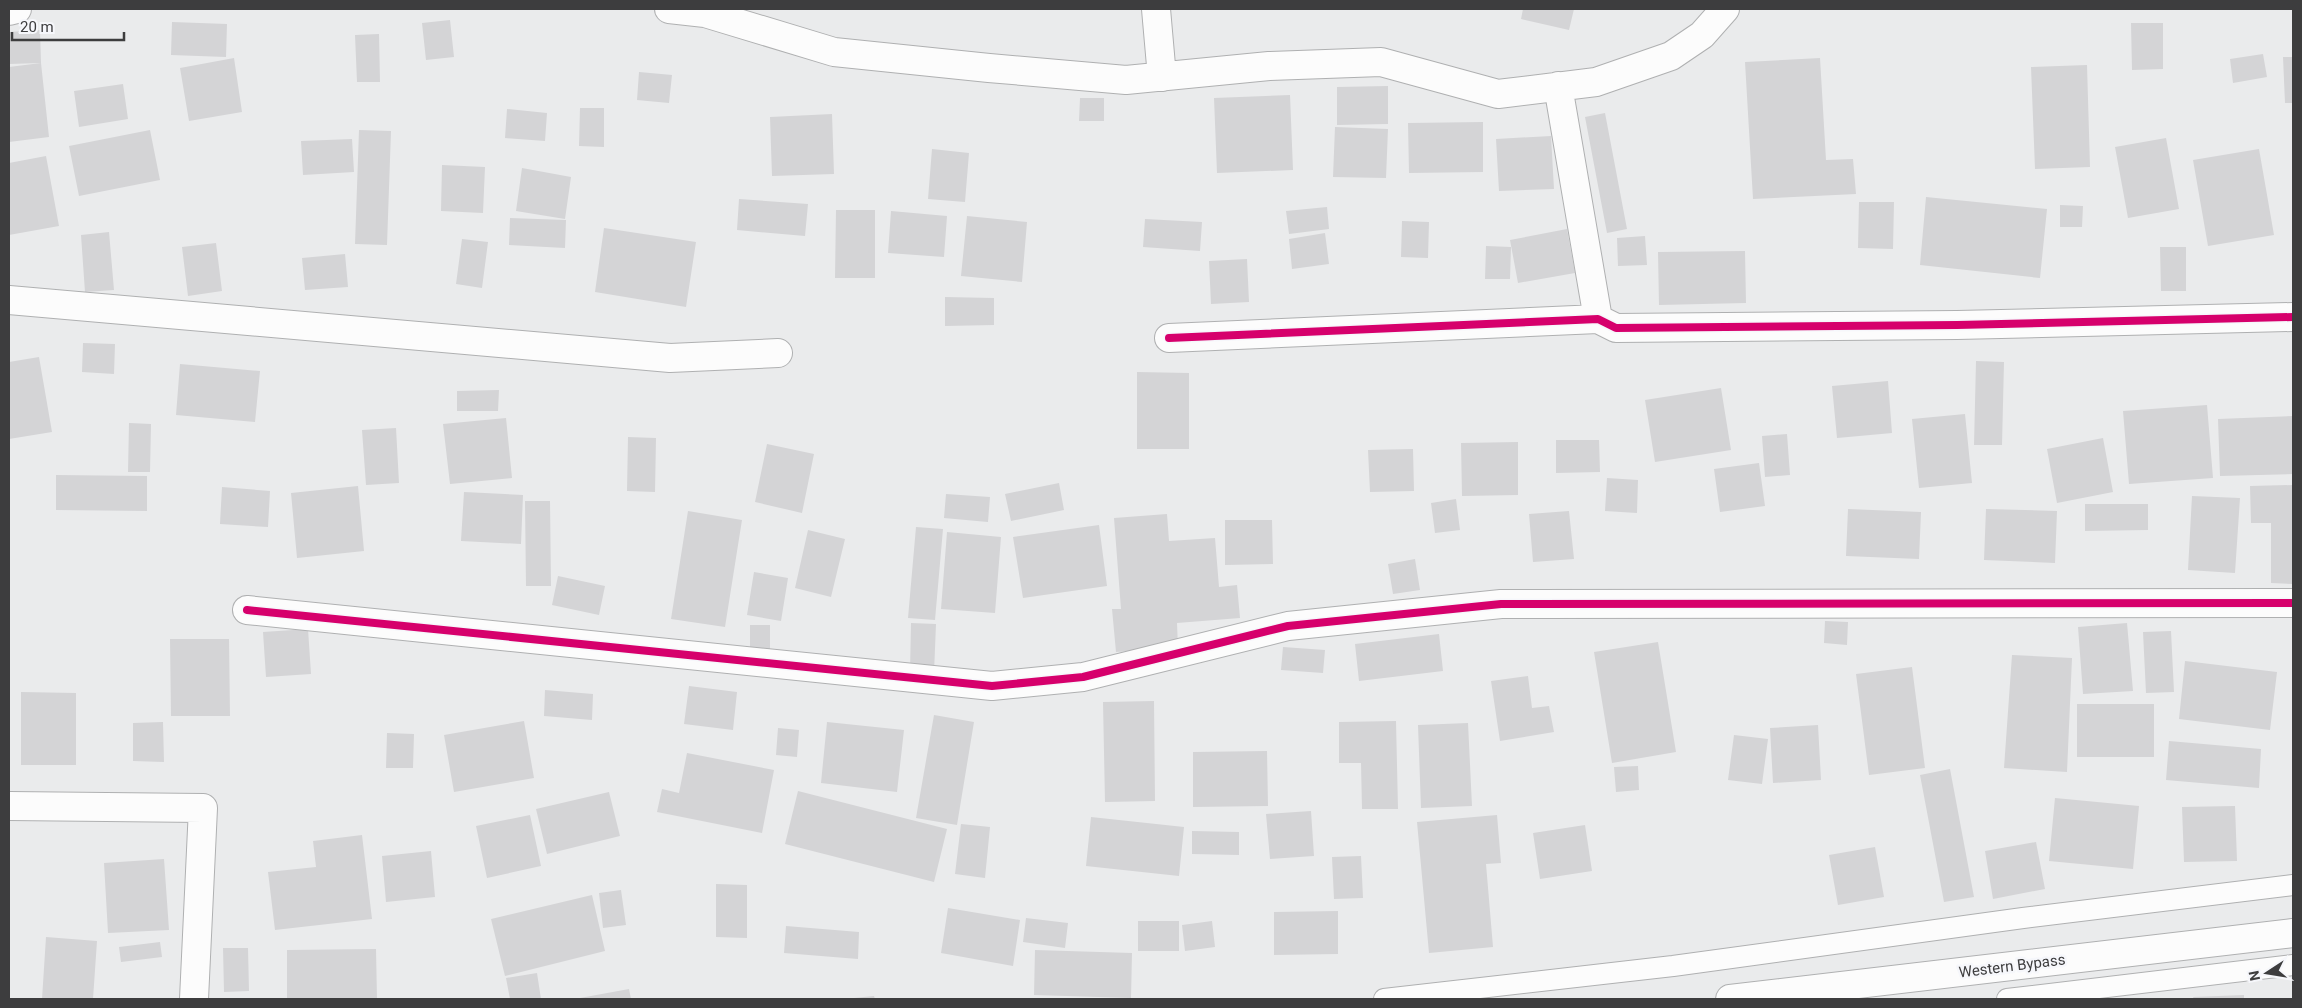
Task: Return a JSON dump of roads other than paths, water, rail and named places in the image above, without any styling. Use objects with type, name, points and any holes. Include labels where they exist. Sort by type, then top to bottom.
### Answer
[{"type":"street","points":[[9,11],[17,9]]},
{"type":"street","points":[[669,9],[705,13],[834,52],[1126,80],[1269,66],[1381,62],[1498,94],[1596,82],[1671,56],[1702,35],[1725,9]]},
{"type":"street","points":[[1156,9],[1162,77]]},
{"type":"street","points":[[1558,86],[1598,319]]},
{"type":"street","points":[[9,300],[670,358],[778,353]]},
{"type":"street","points":[[1169,338],[1598,319],[1616,328],[1957,325],[2293,317]]},
{"type":"street","points":[[247,610],[992,686],[1083,676],[1288,626],[1501,604],[2293,602]]},
{"type":"street","points":[[9,806],[203,808],[194,999]]},
{"type":"street","name":"Western Bypass","points":[[1730,999],[2293,933]]},
{"type":"lane","points":[[1384,999],[1673,966],[2024,918],[2293,885]]},
{"type":"lane","points":[[2007,999],[2293,964]]}]
